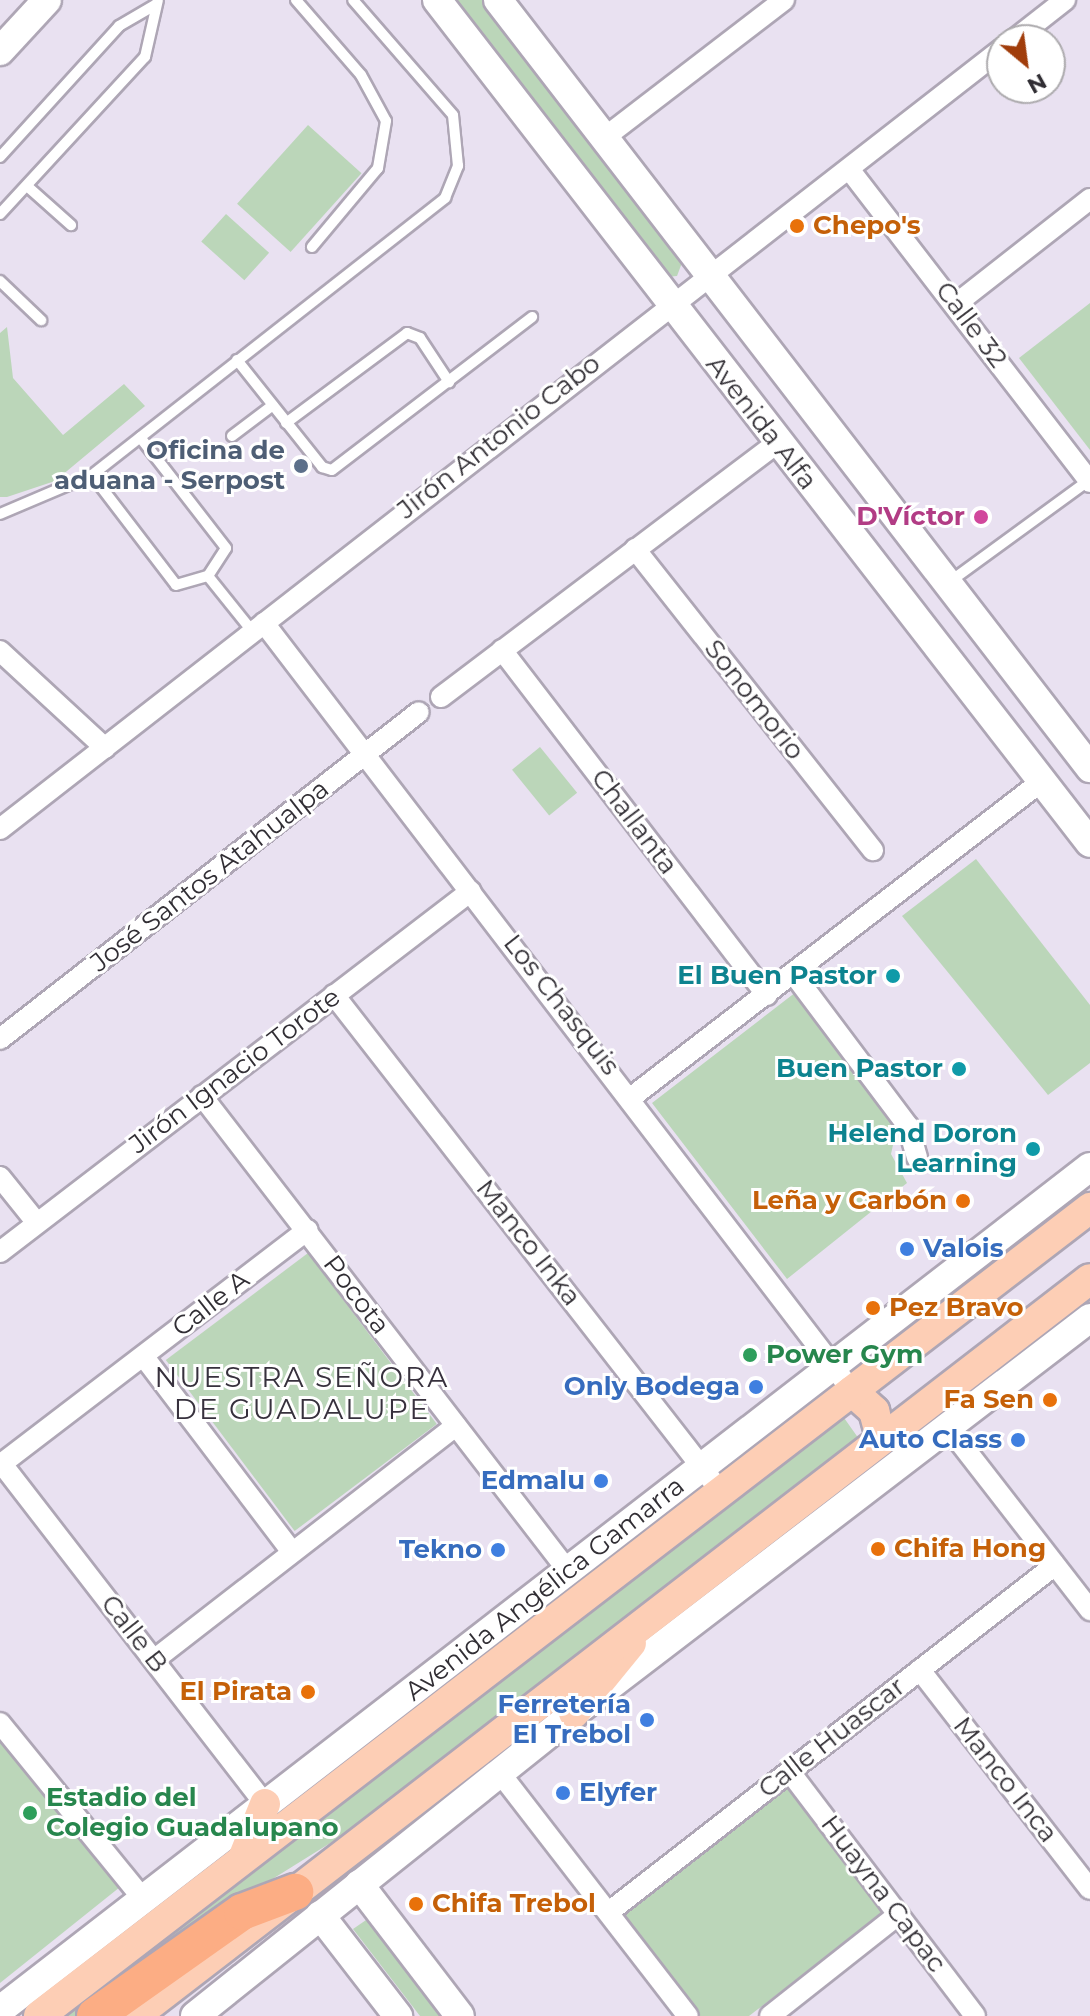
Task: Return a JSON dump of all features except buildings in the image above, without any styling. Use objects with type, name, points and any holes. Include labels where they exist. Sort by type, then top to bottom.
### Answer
[{"type":"highway","points":[[95,2016],[242,1912],[308,1904]]},
{"type":"main road","points":[[0,51],[47,0]]},
{"type":"main road","name":"Avenida Alfa","points":[[437,0],[776,444],[1090,843]]},
{"type":"main road","name":"Avenida Alfa","points":[[501,1],[707,275],[1090,768]]},
{"type":"main road","name":"Avenida Angélica Gamarra","points":[[0,2010],[1090,1167]]},
{"type":"main road","name":"Avenida Angélica Gamarra","points":[[39,2016],[1090,1208]]},
{"type":"main road","points":[[195,2016],[308,1904],[666,1600],[1090,1279]]},
{"type":"main road","points":[[135,2016],[308,1904],[359,1884],[574,1713],[948,1427],[1087,1326]]},
{"type":"main road","points":[[852,1391],[874,1411],[881,1438]]},
{"type":"main road","points":[[574,1713],[666,1600]]},
{"type":"main road","points":[[244,1856],[265,1804]]},
{"type":"main road","points":[[359,1884],[460,2016]]},
{"type":"main road","points":[[308,1904],[398,2016]]},
{"type":"street","points":[[604,138],[784,0]]},
{"type":"street","points":[[1034,24],[1065,0]]},
{"type":"street","name":"Jirón Antonio Cabo","points":[[0,829],[668,304],[986,62]]},
{"type":"street","name":"Calle 32","points":[[849,169],[956,304],[1089,481]]},
{"type":"street","points":[[956,304],[1090,199]]},
{"type":"street","points":[[441,697],[776,444]]},
{"type":"street","name":"Sonomorio","points":[[635,549],[873,850]]},
{"type":"street","name":"Los Chasquis","points":[[259,628],[366,755],[633,1096],[852,1391]]},
{"type":"street","name":"Challanta","points":[[502,650],[767,995]]},
{"type":"street","points":[[0,651],[105,748]]},
{"type":"street","name":"José Santos Atahualpa","points":[[0,1039],[419,712]]},
{"type":"street","points":[[633,1096],[1042,781]]},
{"type":"street","name":"Jirón Ignacio Torote","points":[[0,1252],[471,891]]},
{"type":"street","points":[[793,973],[908,1126],[917,1158]]},
{"type":"street","name":"Manco Inka","points":[[334,995],[721,1492]]},
{"type":"street","name":"Pocota","points":[[202,1096],[568,1571]]},
{"type":"street","points":[[0,1177],[37,1223]]},
{"type":"street","name":"Calle A","points":[[1,1465],[307,1230]]},
{"type":"street","points":[[144,1357],[292,1552]]},
{"type":"street","points":[[154,1660],[456,1426]]},
{"type":"street","points":[[948,1427],[1090,1610]]},
{"type":"street","name":"Calle B","points":[[1,1465],[265,1804]]},
{"type":"street","name":"Calle Huascar","points":[[609,1912],[1055,1565]]},
{"type":"street","name":"Manco Inca","points":[[920,1670],[1090,1889]]},
{"type":"street","points":[[0,1723],[143,1899]]},
{"type":"street","name":"Huayna Capac","points":[[790,1772],[975,2016]]},
{"type":"street","points":[[500,1773],[688,2016]]},
{"type":"street","points":[[770,2016],[899,1914]]},
{"type":"lane","points":[[296,0],[361,75],[386,121],[378,168],[312,247]]},
{"type":"lane","points":[[0,514],[92,475],[427,215],[453,184],[453,115],[353,0]]},
{"type":"lane","points":[[0,157],[119,26],[156,3]]},
{"type":"lane","points":[[0,214],[145,57],[156,3]]},
{"type":"lane","points":[[27,186],[71,225]]},
{"type":"lane","points":[[0,281],[41,320]]},
{"type":"lane","points":[[237,360],[286,423],[332,470],[532,317]]},
{"type":"lane","points":[[286,423],[407,333],[420,338],[449,382]]},
{"type":"lane","points":[[232,436],[273,405]]},
{"type":"lane","points":[[92,475],[176,585],[208,576],[226,548],[140,437]]},
{"type":"lane","points":[[947,584],[1089,481]]},
{"type":"lane","points":[[208,576],[259,628]]},
{"type":"green space","points":[[448,0],[487,0],[683,260],[677,276],[666,277]]},
{"type":"green space","points":[[308,125],[362,173],[291,252],[237,204]]},
{"type":"green space","points":[[226,214],[269,253],[244,280],[201,241]]},
{"type":"green space","points":[[1090,303],[1090,450],[1019,358]]},
{"type":"green space","points":[[7,327],[13,378],[63,435],[124,384],[145,406],[55,481],[0,497],[0,333]]},
{"type":"green space","points":[[540,747],[577,793],[549,816],[512,770]]},
{"type":"green space","points":[[976,859],[1090,1005],[1090,1063],[1048,1095],[902,916]]},
{"type":"green space","points":[[796,992],[897,1127],[891,1154],[907,1183],[787,1279],[652,1103]]},
{"type":"green space","points":[[308,1253],[437,1424],[295,1531],[166,1360]]},
{"type":"green space","points":[[842,1415],[859,1439],[364,1822],[202,1923],[79,2016],[56,2016]]},
{"type":"green space","name":"Estadio del Colegio Guadalupano","points":[[0,1738],[120,1887],[0,1983]]},
{"type":"green space","points":[[788,1786],[885,1912],[749,2016],[700,2016],[621,1914]]},
{"type":"green space","points":[[369,1918],[445,2016],[420,2016],[353,1929]]},
{"type":"place","name":"Chepo's","points":[[797,226]]},
{"type":"place","name":"Oficina de aduana - Serpost","points":[[301,466]]},
{"type":"place","name":"D'Víctor","points":[[981,517]]},
{"type":"place","name":"El Buen Pastor","points":[[893,976]]},
{"type":"place","name":"Buen Pastor","points":[[959,1069]]},
{"type":"place","name":"Helend Doron Learning","points":[[1033,1149]]},
{"type":"place","name":"Leña y Carbón","points":[[963,1201]]},
{"type":"place","name":"Valois","points":[[907,1249]]},
{"type":"place","name":"Pez Bravo","points":[[873,1308]]},
{"type":"place","name":"Power Gym","points":[[750,1355]]},
{"type":"place","name":"Only Bodega","points":[[756,1387]]},
{"type":"place","name":"Fa Sen","points":[[1050,1400]]},
{"type":"place","name":"Auto Class","points":[[1018,1440]]},
{"type":"place","name":"Edmalu","points":[[601,1481]]},
{"type":"place","name":"Chifa Hong","points":[[878,1549]]},
{"type":"place","name":"Tekno","points":[[498,1550]]},
{"type":"place","name":"El Pirata","points":[[308,1692]]},
{"type":"place","name":"Ferretería El Trebol","points":[[647,1720]]},
{"type":"place","name":"Elyfer","points":[[563,1793]]},
{"type":"place","name":"Estadio del Colegio Guadalupano","points":[[30,1813]]},
{"type":"place","name":"Chifa Trebol","points":[[416,1904]]},
{"type":"district","name":"NUESTRA SEÑORA DE GUADALUPE","points":[[302,1393]]}]
